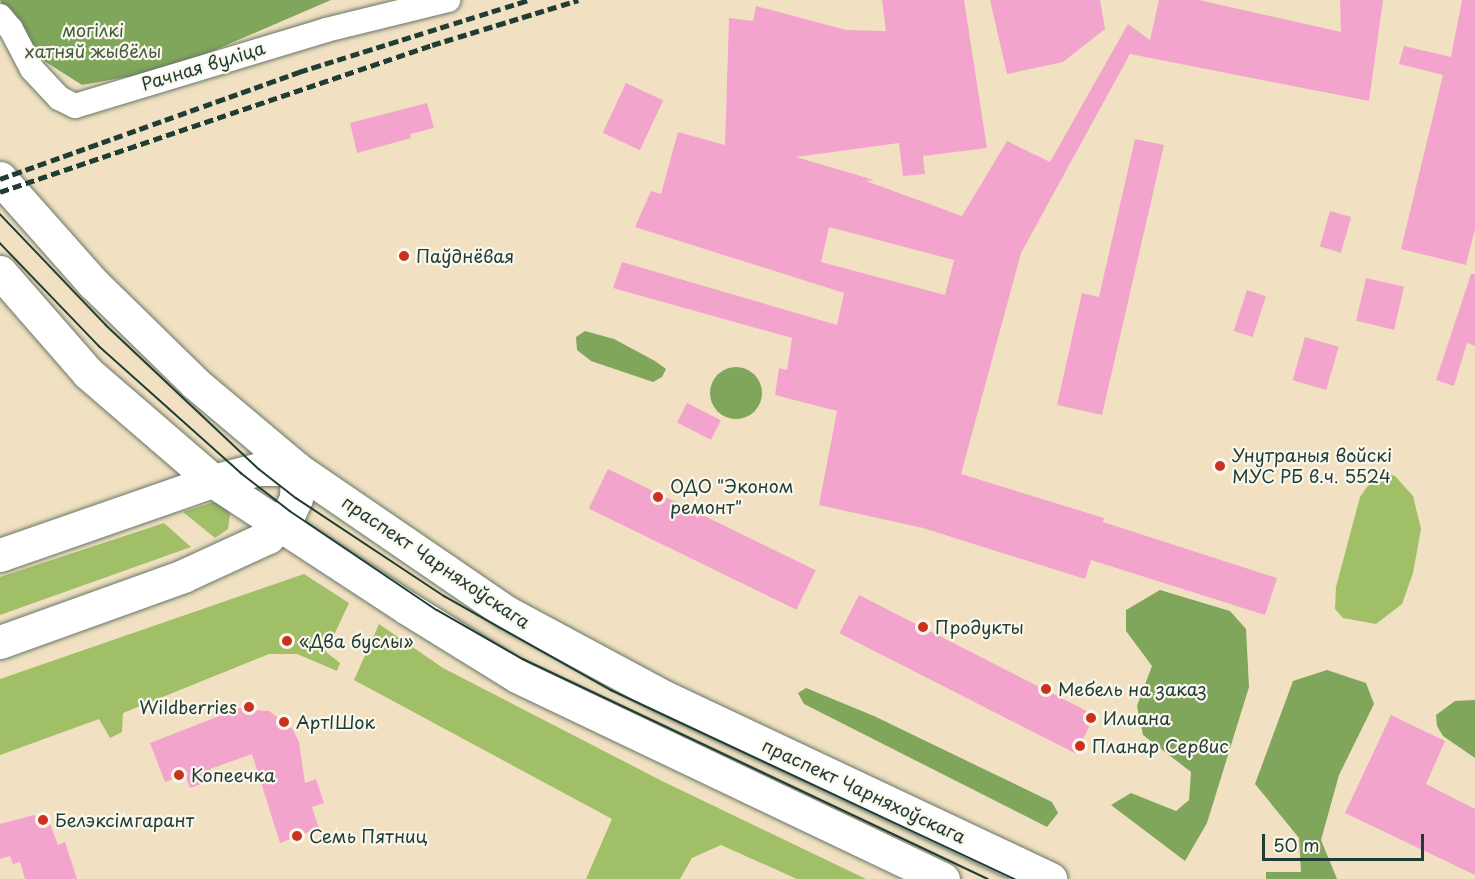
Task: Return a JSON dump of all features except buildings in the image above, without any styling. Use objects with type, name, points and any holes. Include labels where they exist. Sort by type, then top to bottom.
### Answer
[{"type":"main road","name":"праспект Чарняхоўскага","points":[[0,178],[93,283],[195,383],[297,469],[506,612],[664,697],[1050,879]]},
{"type":"main road","points":[[0,272],[88,373],[213,481],[281,525],[517,676],[943,879]]},
{"type":"main road","points":[[0,555],[213,481],[259,469],[297,469],[296,498],[281,525],[268,537],[221,560],[0,642]]},
{"type":"street","name":"Рачная вуліца","points":[[0,16],[11,29],[32,69],[59,98],[75,106],[281,43],[448,0]]},
{"type":"green space","name":"могілкі хатняй жывёлы","points":[[0,0],[331,0],[171,69],[82,85],[30,52]]},
{"type":"green space","points":[[585,331],[614,339],[655,361],[666,369],[662,377],[653,382],[591,361],[577,350],[576,337]]},
{"type":"green space","points":[[736,367],[746,369],[754,375],[760,383],[762,393],[760,403],[754,411],[746,417],[736,419],[726,417],[718,411],[712,403],[710,393],[712,383],[718,375],[726,369]]},
{"type":"green space","points":[[1384,473],[1395,476],[1413,496],[1421,529],[1413,573],[1402,604],[1376,624],[1343,618],[1335,609],[1336,587],[1360,497],[1374,477]]},
{"type":"green space","points":[[214,502],[225,506],[230,514],[228,529],[215,538],[183,512]]},
{"type":"green space","points":[[164,523],[191,547],[0,615],[0,577]]},
{"type":"green space","points":[[304,574],[349,603],[326,652],[340,663],[337,671],[297,654],[269,654],[123,713],[122,732],[110,738],[99,719],[0,755],[0,679]]},
{"type":"green space","points":[[1160,590],[1230,611],[1246,629],[1249,687],[1207,823],[1185,861],[1111,805],[1131,793],[1176,811],[1189,800],[1191,772],[1143,735],[1137,706],[1152,666],[1126,631],[1126,610]]},
{"type":"green space","points":[[379,624],[443,668],[662,781],[866,879],[797,879],[721,845],[692,858],[680,879],[586,879],[612,819],[354,680]]},
{"type":"green space","points":[[1327,670],[1366,683],[1374,704],[1339,775],[1321,840],[1337,879],[1266,879],[1266,872],[1301,872],[1299,838],[1255,784],[1293,681]]},
{"type":"green space","points":[[806,688],[874,716],[1052,802],[1058,813],[1047,827],[804,704],[798,693]]},
{"type":"green space","points":[[1475,700],[1475,758],[1443,736],[1437,726],[1436,715],[1455,701]]},
{"type":"tram line","points":[[0,214],[106,325],[259,469],[296,498],[444,596],[611,690],[1015,879]]},
{"type":"tram line","points":[[0,243],[99,346],[241,473],[290,511],[437,610],[523,659],[988,879]]},
{"type":"railway","points":[[0,179],[299,72],[529,0]]},
{"type":"railway","points":[[0,192],[432,45],[578,0]]},
{"type":"place","name":"Паўднёвая","points":[[404,256]]},
{"type":"place","name":"Унутраныя войскі МУС РБ в.ч. 5524","points":[[1220,466]]},
{"type":"place","name":"ОДО \"Эконом ремонт\"","points":[[658,497]]},
{"type":"place","name":"Продукты","points":[[923,627]]},
{"type":"place","name":"«Два буслы»","points":[[287,641]]},
{"type":"place","name":"Мебель на заказ","points":[[1046,689]]},
{"type":"place","name":"Wildberries","points":[[249,707]]},
{"type":"place","name":"Илиана","points":[[1091,718]]},
{"type":"place","name":"АртIШок","points":[[284,722]]},
{"type":"place","name":"Планар Сервис","points":[[1080,746]]},
{"type":"place","name":"Копеечка","points":[[179,775]]},
{"type":"place","name":"Белэксімгарант","points":[[43,820]]},
{"type":"place","name":"Семь Пятниц","points":[[297,836]]}]
